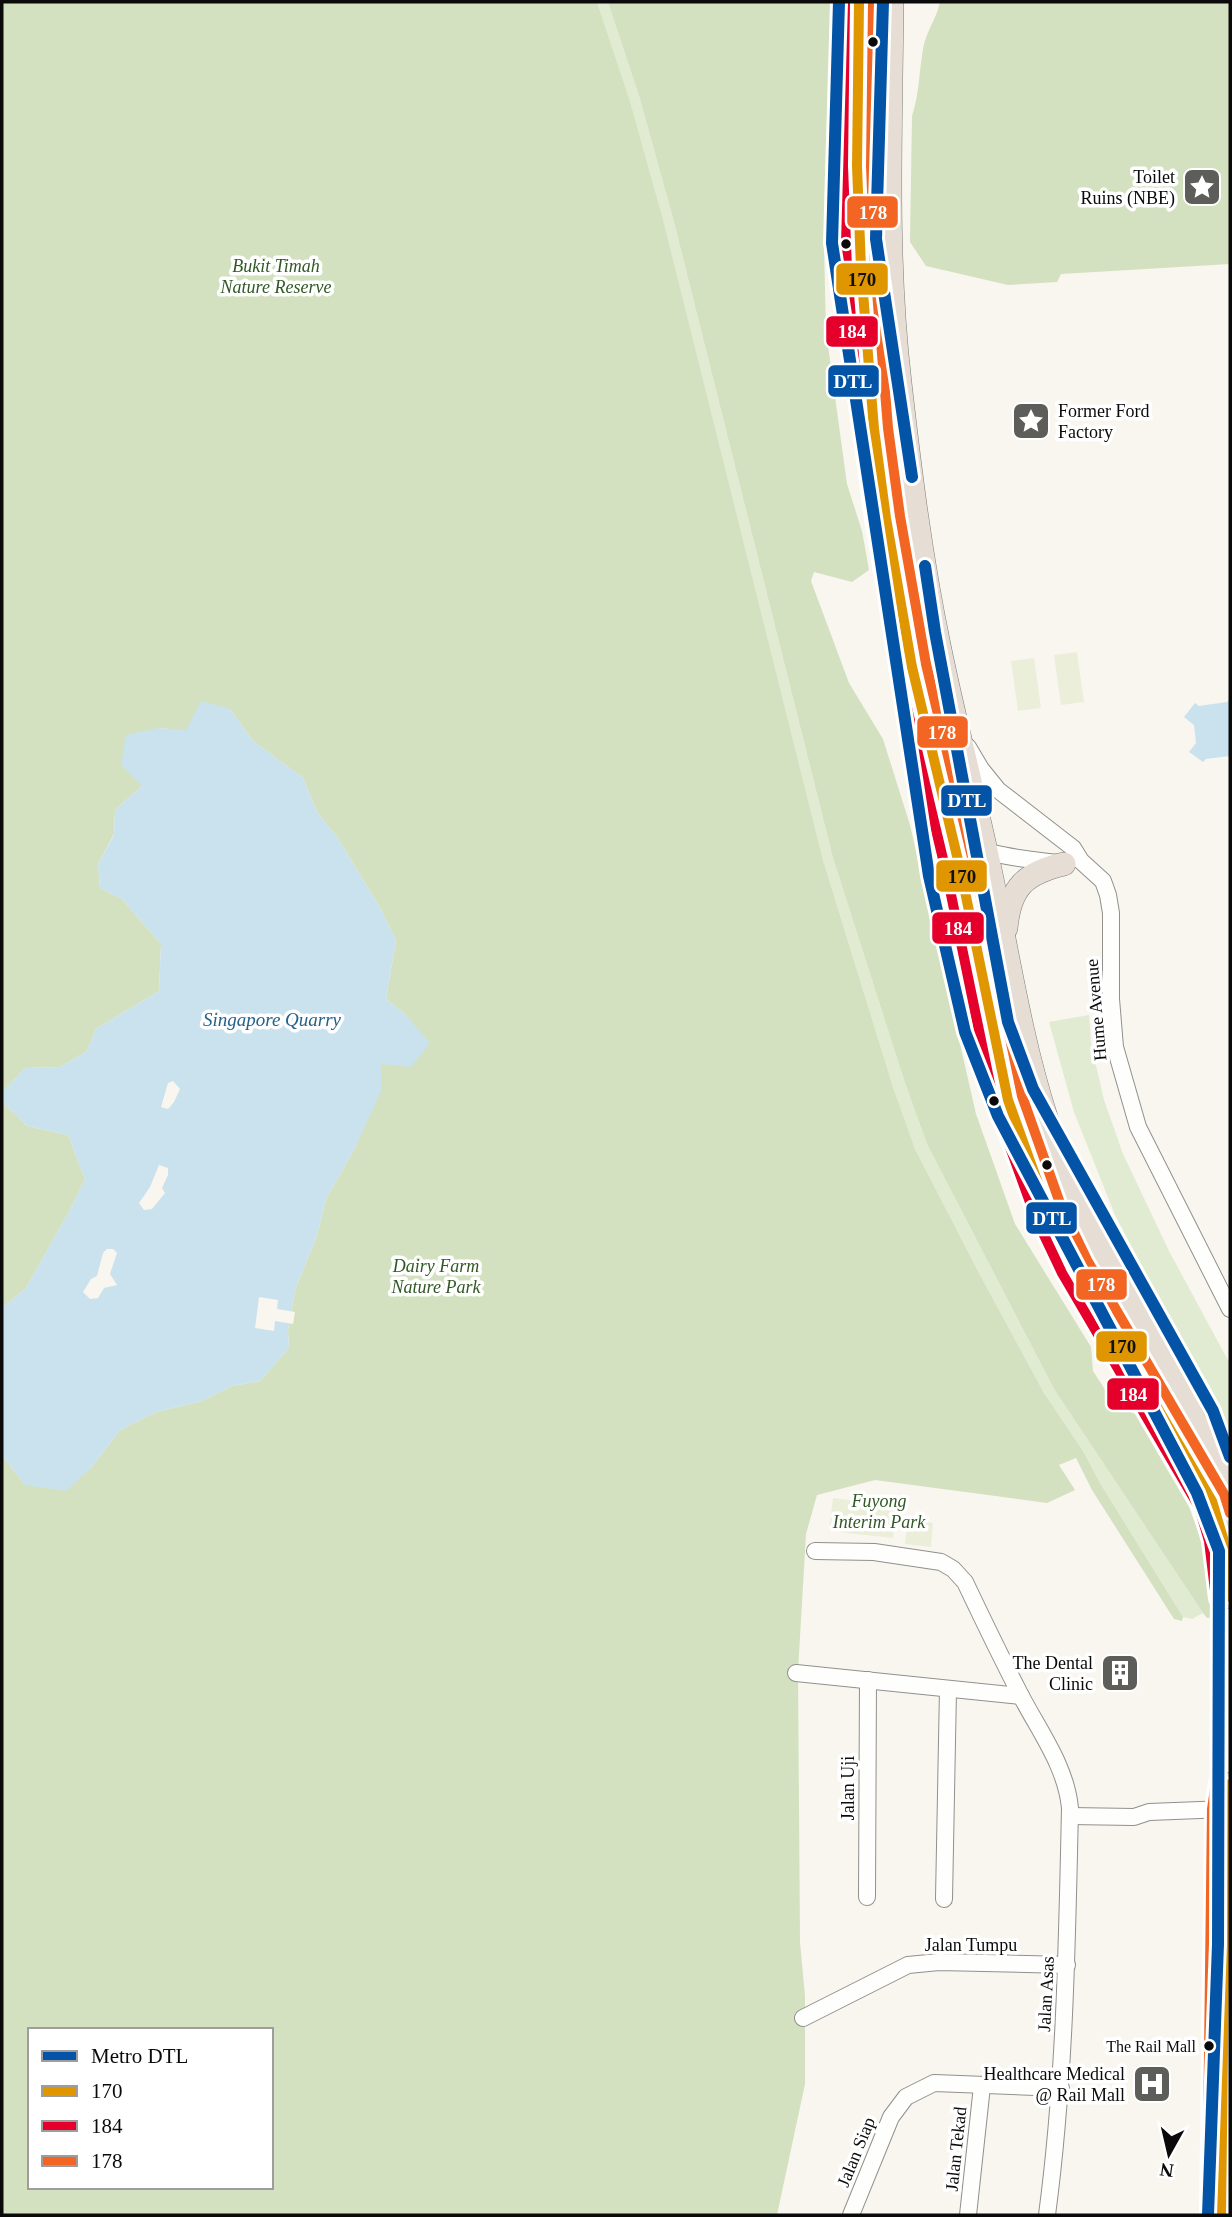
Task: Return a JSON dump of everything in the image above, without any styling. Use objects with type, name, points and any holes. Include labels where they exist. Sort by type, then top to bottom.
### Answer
[{"type":"highway","points":[[859,2],[857,166],[861,268],[874,429],[892,557],[912,667],[952,834],[1007,1100],[1048,1211],[1075,1266],[1212,1501],[1223,1538],[1230,1597]]},
{"type":"highway","points":[[892,2],[893,298],[900,384],[934,616],[987,852],[1010,972],[1046,1118],[1084,1213],[1114,1275],[1212,1452],[1230,1494]]},
{"type":"highway","points":[[874,429],[885,430],[888,427],[900,384]]},
{"type":"highway","points":[[912,667],[925,666],[930,659],[934,616]]},
{"type":"highway","points":[[1005,938],[1008,908],[1024,880],[1040,870],[1073,862]]},
{"type":"highway","points":[[989,1007],[995,977],[999,973],[1010,972]]},
{"type":"highway","points":[[1221,2215],[1226,1809],[1230,1784]]},
{"type":"street","name":"Hume Avenue","points":[[960,733],[981,769],[998,790],[1073,848],[1073,862],[1103,881],[1111,913],[1111,999],[1115,1047],[1138,1126],[1230,1310]]},
{"type":"street","points":[[952,834],[965,844],[987,852],[1073,862]]},
{"type":"street","name":"Jalan Asas","points":[[815,1551],[874,1552],[941,1562],[953,1569],[965,1582],[1021,1696],[1062,1771],[1068,1790],[1070,1812],[1068,1965],[1061,2088],[1047,2215]]},
{"type":"street","points":[[796,1672],[1021,1696]]},
{"type":"street","name":"Jalan Uji","points":[[867,1897],[868,1680]]},
{"type":"street","points":[[944,1899],[948,1689]]},
{"type":"street","points":[[1070,1812],[1134,1817],[1149,1812],[1226,1809]]},
{"type":"street","name":"Jalan Tumpu","points":[[803,2018],[908,1965],[939,1962],[1068,1965]]},
{"type":"street","name":"Jalan Siap","points":[[851,2215],[891,2117],[906,2097],[934,2084],[1061,2088]]},
{"type":"street","name":"Jalan Tekad","points":[[968,2215],[982,2086]]},
{"type":"green space","name":"Dairy Farm Nature Park","points":[[2,2],[597,2],[630,101],[664,223],[823,860],[893,1087],[915,1149],[1044,1393],[1083,1451],[1183,1617],[1182,1621],[1174,1619],[1092,1490],[1076,1458],[1059,1465],[1075,1490],[1047,1503],[875,1480],[817,1495],[806,1534],[798,1671],[800,1942],[805,1996],[805,2084],[777,2215],[2,2215],[2,1455],[25,1485],[91,1468],[120,1430],[156,1412],[202,1401],[232,1386],[260,1381],[289,1348],[288,1330],[295,1290],[316,1238],[326,1199],[355,1148],[381,1064],[406,1015],[386,999],[396,940],[379,906],[337,837],[317,812],[303,778],[253,741],[230,709],[186,731],[159,728],[142,786],[115,810],[114,834],[98,864],[100,888],[122,899],[161,944],[159,991],[96,1029],[87,1051],[60,1067],[25,1068],[2,1093]]},
{"type":"green space","points":[[597,2],[608,2],[640,99],[674,222],[833,858],[927,1144],[1054,1389],[1203,1613],[1192,1619],[1183,1617],[1083,1451],[1044,1393],[915,1149],[893,1087],[823,860],[664,223],[630,101]]},
{"type":"green space","points":[[608,2],[846,2],[843,206],[827,209],[824,246],[826,331],[847,484],[862,531],[869,570],[852,582],[814,572],[811,581],[849,683],[883,739],[910,825],[976,1114],[1015,1224],[1091,1347],[1093,1371],[1115,1405],[1135,1414],[1189,1507],[1200,1537],[1217,1617],[1207,1618],[1203,1613],[1054,1389],[927,1144],[833,858],[674,222],[640,99]]},
{"type":"green space","points":[[940,2],[1230,2],[1230,264],[1061,274],[1057,282],[1008,285],[926,266],[910,242],[912,116],[924,44]]},
{"type":"green space","points":[[1077,652],[1084,702],[1061,705],[1054,655]]},
{"type":"green space","points":[[1034,658],[1041,708],[1018,711],[1011,661]]},
{"type":"green space","points":[[1089,1015],[1091,1044],[1104,1100],[1123,1154],[1169,1251],[1230,1364],[1230,1433],[1115,1215],[1074,1112],[1049,1022]]},
{"type":"green space","points":[[2,1102],[27,1126],[68,1135],[85,1179],[26,1288],[2,1308]]},
{"type":"green space","name":"Fuyong Interim Park","points":[[833,1498],[897,1506],[893,1538],[829,1531]]},
{"type":"green space","points":[[908,1520],[933,1523],[931,1547],[905,1544]]},
{"type":"water","points":[[1230,699],[1230,756],[1206,759],[1203,762],[1189,752],[1196,743],[1194,725],[1184,717],[1195,703],[1199,706],[1227,702]]},
{"type":"water","name":"Singapore Quarry","points":[[201,701],[230,709],[253,741],[303,778],[317,812],[337,837],[379,906],[396,940],[386,999],[406,1015],[430,1043],[411,1067],[381,1064],[381,1091],[355,1148],[326,1199],[316,1238],[295,1290],[288,1330],[289,1348],[260,1381],[232,1386],[202,1401],[156,1412],[120,1430],[91,1468],[66,1491],[25,1485],[2,1455],[2,1308],[26,1288],[85,1179],[68,1135],[27,1126],[2,1102],[2,1093],[25,1068],[60,1067],[87,1051],[96,1029],[159,991],[161,944],[122,899],[100,888],[98,864],[114,835],[115,810],[142,786],[121,765],[126,735],[159,728],[186,730]],"holes":[[[173,1081],[180,1089],[168,1109],[161,1107],[168,1083]],[[159,1165],[168,1168],[162,1188],[165,1193],[152,1209],[144,1210],[139,1203],[150,1187]],[[107,1249],[113,1249],[117,1253],[110,1274],[117,1285],[104,1288],[98,1298],[90,1299],[83,1292],[91,1279],[97,1276],[103,1253]]]},
{"type":"pier","points":[[259,1297],[278,1300],[277,1309],[295,1312],[293,1324],[275,1321],[274,1331],[255,1328]]},
{"type":"metro line","name":"DTL","points":[[839,2],[832,243],[929,876],[965,1032],[998,1116],[1197,1493],[1219,1551],[1218,1944],[1208,2215]]},
{"type":"metro line","name":"DTL","points":[[883,2],[876,239],[912,477]]},
{"type":"metro line","name":"DTL","points":[[925,566],[1008,1022],[1033,1089],[1213,1411],[1230,1457]]},
{"type":"transit line","name":"184","points":[[845,2],[843,166],[847,269],[860,430],[872,520],[898,670],[948,880],[994,1103],[1035,1216],[1062,1273],[1199,1507],[1209,1541],[1216,1599]]},
{"type":"transit line","name":"170","points":[[859,2],[857,166],[861,268],[874,429],[886,518],[912,667],[962,877],[1008,1100],[1048,1211],[1075,1267],[1212,1501],[1223,1538],[1230,1597]]},
{"type":"transit line","name":"178","points":[[873,2],[871,166],[875,267],[888,428],[900,516],[926,664],[976,874],[1022,1096],[1061,1206],[1087,1260],[1224,1494],[1230,1513]]},
{"type":"transit line","name":"178","points":[[1207,2215],[1212,1809],[1216,1782]]},
{"type":"transit line","name":"170","points":[[1221,2215],[1226,1809],[1230,1784]]},
{"type":"place","name":"Toilet Ruins (NBE)","points":[[1202,187]]},
{"type":"place","name":"Former Ford Factory","points":[[1031,421]]},
{"type":"place","name":"The Dental Clinic","points":[[1120,1673]]},
{"type":"place","name":"The Rail Mall","points":[[1209,2046]]},
{"type":"place","name":"Healthcare Medical @ Rail Mall","points":[[1152,2084]]},
{"type":"park label","name":"Bukit Timah Nature Reserve","points":[[276,276]]}]
